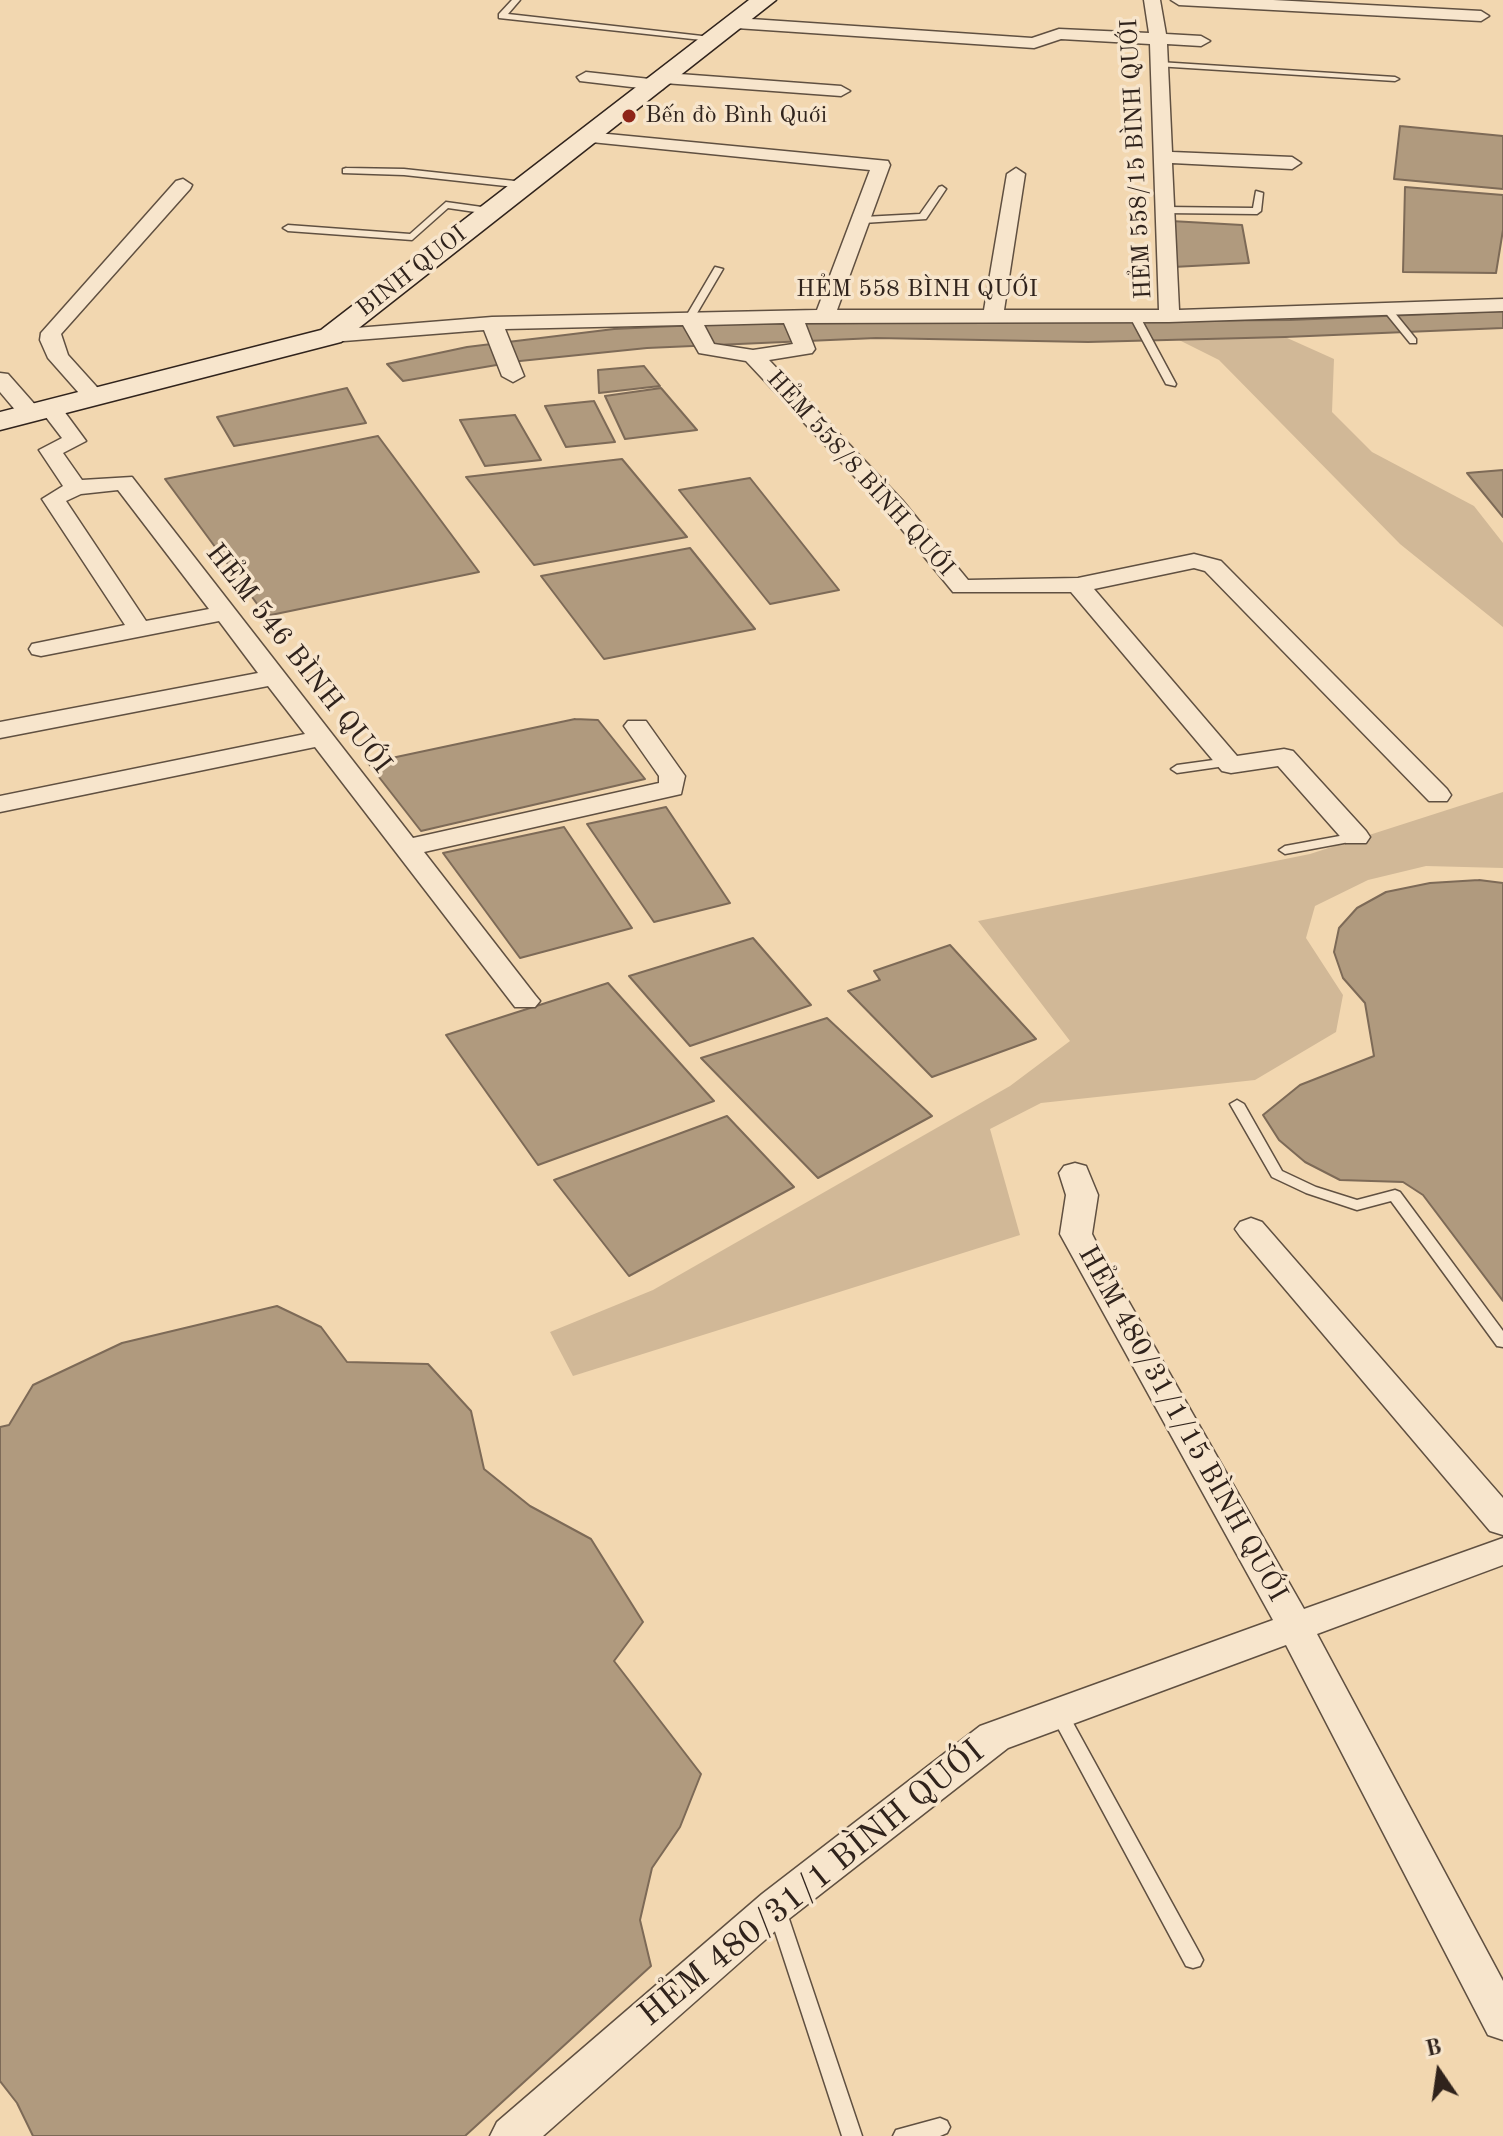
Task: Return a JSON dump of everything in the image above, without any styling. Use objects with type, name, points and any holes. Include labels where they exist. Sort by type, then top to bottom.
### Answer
[{"type":"main road","name":"BINH QUOI","points":[[0,421],[331,336],[764,0]]},
{"type":"street","name":"HẺM 558/15 BÌNH QUỚI","points":[[1152,0],[1158,38],[1169,316]]},
{"type":"street","name":"HẺM 558/15 BÌNH QUỚI","points":[[1179,0],[1481,16]]},
{"type":"street","points":[[736,23],[1034,43],[1059,34],[1201,41]]},
{"type":"street","points":[[586,77],[841,91]]},
{"type":"street","points":[[587,137],[881,165],[825,316]]},
{"type":"street","points":[[1163,157],[1292,163]]},
{"type":"street","points":[[993,315],[1016,174]]},
{"type":"street","points":[[94,396],[59,358],[50,340],[51,333],[183,185]]},
{"type":"street","name":"HẺM 558 BÌNH QUỚI","points":[[331,336],[825,316],[1135,317],[1503,305]]},
{"type":"street","name":"HẺM 558/8 BÌNH QUỚI","points":[[753,356],[805,349],[792,319]]},
{"type":"street","points":[[691,320],[703,347],[753,356]]},
{"type":"street","points":[[495,331],[511,371]]},
{"type":"street","name":"HẺM 558/8 BÌNH QUỚI","points":[[753,356],[894,505],[964,592],[1078,585],[1194,561],[1213,566],[1438,795]]},
{"type":"street","points":[[0,379],[75,441],[50,450],[76,488],[53,499],[140,630]]},
{"type":"street","name":"HẺM 546 BÌNH QUỚI","points":[[76,488],[124,482],[525,1001]]},
{"type":"street","points":[[1078,585],[1231,765],[1284,757],[1356,837]]},
{"type":"street","points":[[41,649],[225,613]]},
{"type":"street","points":[[0,730],[274,677]]},
{"type":"street","points":[[406,848],[672,788],[672,776],[637,726]]},
{"type":"street","points":[[0,804],[321,738]]},
{"type":"street","name":"HẺM 480/31/1/15 BÌNH QUỚI","points":[[1075,1173],[1082,1195],[1076,1234],[1089,1260],[1295,1627],[1503,2022]]},
{"type":"street","points":[[1251,1229],[1503,1522]]},
{"type":"street","name":"HẺM 480/31/1 BÌNH QUỚI","points":[[512,2136],[776,1906],[994,1737],[1503,1551]]},
{"type":"lane","points":[[516,0],[501,14],[505,19],[711,39]]},
{"type":"lane","points":[[1159,64],[1395,79]]},
{"type":"lane","points":[[346,171],[404,172],[524,185]]},
{"type":"lane","points":[[863,220],[923,217],[942,189]]},
{"type":"lane","points":[[1165,210],[1257,211],[1259,193]]},
{"type":"lane","points":[[288,228],[412,237],[446,205],[489,211]]},
{"type":"lane","points":[[691,320],[718,269]]},
{"type":"lane","points":[[1387,309],[1410,337]]},
{"type":"lane","points":[[1135,317],[1171,384]]},
{"type":"lane","points":[[1177,769],[1228,762]]},
{"type":"lane","points":[[1285,850],[1356,837]]},
{"type":"lane","points":[[1237,1104],[1277,1174],[1311,1190],[1357,1205],[1395,1195],[1503,1342]]},
{"type":"lane","points":[[1060,1715],[1193,1960]]},
{"type":"lane","points":[[776,1906],[852,2136]]},
{"type":"lane","points":[[903,2136],[940,2127]]},
{"type":"shaded area","points":[[1400,126],[1503,136],[1503,189],[1394,179]]},
{"type":"shaded area","points":[[1405,187],[1503,195],[1503,230],[1496,273],[1403,272]]},
{"type":"shaded area","points":[[1171,221],[1242,225],[1249,263],[1173,267]]},
{"type":"shaded area","points":[[1503,311],[1503,328],[1088,342],[876,338],[647,348],[520,361],[403,381],[387,364],[467,347],[614,329],[719,324],[1290,320]]},
{"type":"shaded area","points":[[1285,337],[1334,359],[1332,412],[1372,452],[1474,506],[1503,543],[1503,627],[1400,544],[1219,360],[1179,340]]},
{"type":"shaded area","points":[[644,366],[660,386],[599,393],[598,370]]},
{"type":"shaded area","points":[[347,388],[366,423],[234,446],[217,417]]},
{"type":"shaded area","points":[[661,388],[697,430],[625,439],[605,396]]},
{"type":"shaded area","points":[[594,401],[615,442],[566,447],[545,406]]},
{"type":"shaded area","points":[[515,415],[541,460],[485,466],[460,420]]},
{"type":"shaded area","points":[[378,436],[479,572],[266,616],[165,479]]},
{"type":"shaded area","points":[[622,459],[687,537],[534,565],[466,477]]},
{"type":"shaded area","points":[[1503,470],[1503,517],[1467,473]]},
{"type":"shaded area","points":[[750,478],[839,590],[770,604],[679,490]]},
{"type":"shaded area","points":[[690,548],[755,629],[604,659],[541,576]]},
{"type":"shaded area","points":[[575,719],[598,720],[645,779],[421,831],[368,763]]},
{"type":"shaded area","points":[[1503,792],[1503,868],[1426,866],[1368,880],[1315,906],[1306,938],[1343,995],[1336,1032],[1255,1080],[1041,1103],[990,1129],[1020,1235],[573,1376],[550,1332],[653,1290],[1010,1086],[1070,1041],[978,921],[1310,854]]},
{"type":"shaded area","points":[[666,807],[730,903],[654,922],[587,824]]},
{"type":"shaded area","points":[[564,827],[632,928],[520,958],[443,853]]},
{"type":"shaded area","points":[[1479,880],[1503,883],[1503,1301],[1423,1195],[1403,1182],[1340,1180],[1305,1162],[1279,1140],[1263,1115],[1300,1085],[1374,1056],[1365,1003],[1343,978],[1334,952],[1339,928],[1357,908],[1386,892],[1430,883]]},
{"type":"shaded area","points":[[753,938],[811,1005],[690,1046],[629,976]]},
{"type":"shaded area","points":[[950,945],[1036,1039],[932,1077],[848,991],[880,980],[874,971]]},
{"type":"shaded area","points":[[608,983],[714,1101],[538,1165],[446,1035]]},
{"type":"shaded area","points":[[827,1018],[932,1116],[818,1178],[701,1058]]},
{"type":"shaded area","points":[[727,1116],[794,1187],[629,1276],[554,1180]]},
{"type":"shaded area","points":[[277,1306],[321,1327],[347,1362],[428,1364],[471,1411],[484,1469],[530,1506],[591,1539],[643,1622],[614,1661],[701,1774],[680,1827],[652,1868],[640,1920],[651,1966],[465,2136],[33,2136],[17,2103],[0,2081],[0,1427],[9,1425],[33,1385],[122,1343]]},
{"type":"place","name":"Bến đò Bình Quới","points":[[629,116]]}]
